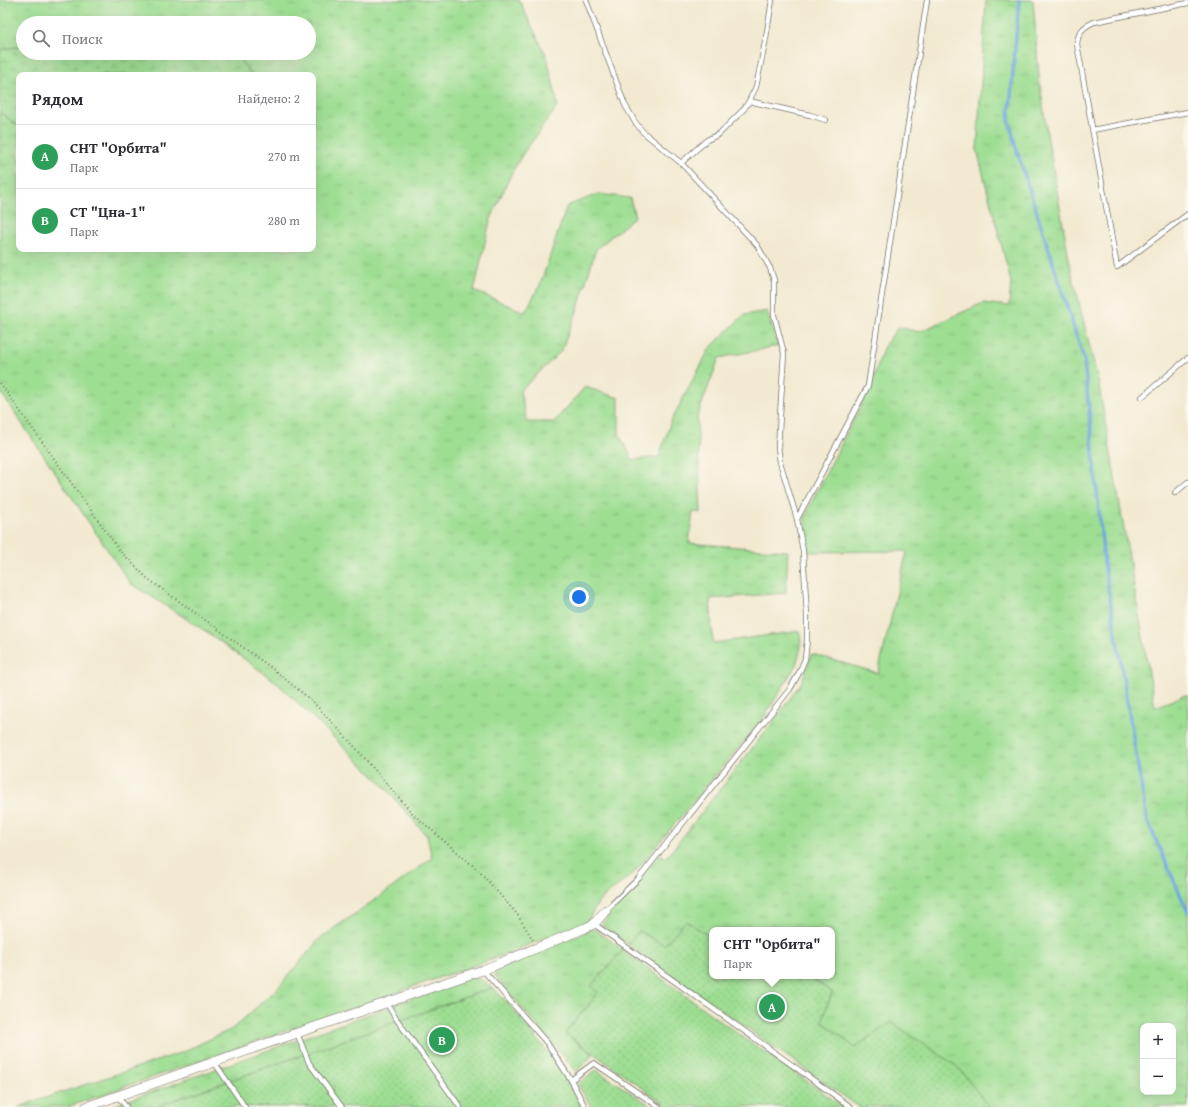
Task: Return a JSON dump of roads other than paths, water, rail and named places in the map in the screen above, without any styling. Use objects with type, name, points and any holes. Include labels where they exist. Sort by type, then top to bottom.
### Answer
[{"type":"street","points":[[86,1107],[386,1002],[483,970],[594,924],[606,910]]},
{"type":"lane","points":[[586,0],[625,105],[635,122],[643,132],[681,163],[756,244],[770,268],[774,280],[774,315],[784,353],[778,446],[780,462],[798,519],[803,551],[807,615],[807,640],[804,659],[799,674],[790,689],[639,878],[606,910]]},
{"type":"lane","points":[[681,163],[707,140],[719,134],[744,109],[749,101],[756,87],[772,0]]},
{"type":"lane","points":[[798,519],[868,386],[927,0]]},
{"type":"lane","points":[[1188,3],[1098,21],[1086,26],[1081,31],[1077,44],[1117,267],[1188,214]]},
{"type":"lane","points":[[749,101],[826,120]]},
{"type":"lane","points":[[1092,130],[1188,112]]},
{"type":"lane","points":[[1142,397],[1188,358]]},
{"type":"lane","points":[[1175,493],[1188,482]]},
{"type":"lane","points":[[594,924],[851,1107]]},
{"type":"lane","points":[[483,970],[547,1043],[571,1080],[585,1107]]},
{"type":"lane","points":[[386,1002],[395,1017],[460,1107]]},
{"type":"lane","points":[[297,1033],[309,1063],[342,1107]]},
{"type":"lane","points":[[214,1062],[246,1107]]},
{"type":"lane","points":[[571,1080],[594,1063],[658,1107]]},
{"type":"lane","points":[[118,1096],[126,1107]]},
{"type":"waterway","points":[[1019,0],[1009,120],[1017,151],[1084,359],[1104,563],[1147,820],[1188,912]]},
{"type":"place","name":"CНТ \"Орбита\"","points":[[772,1007]]},
{"type":"place","name":"СТ \"Цна-1\"","points":[[442,1040]]}]
